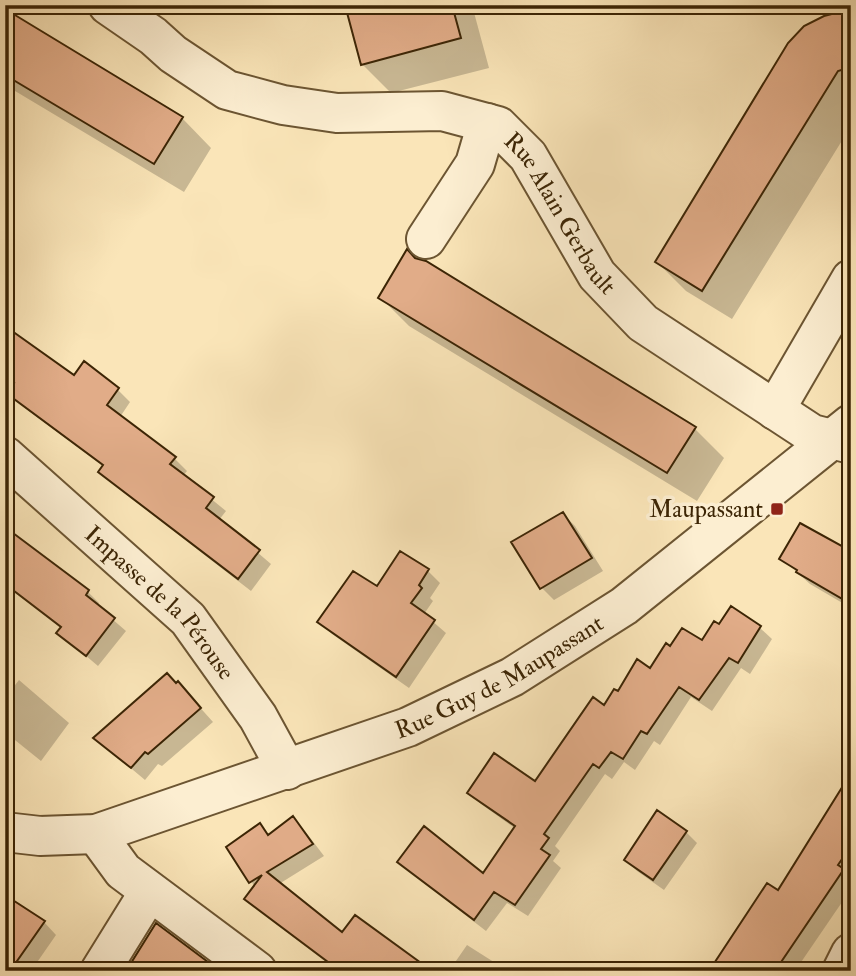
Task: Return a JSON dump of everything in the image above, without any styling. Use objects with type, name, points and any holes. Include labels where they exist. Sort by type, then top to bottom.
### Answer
[{"type":"street","name":"Rue Alain Gerbault","points":[[123,8],[173,54],[227,90],[283,105],[337,113],[442,111],[498,126],[528,156],[597,275],[643,323],[812,434],[844,436]]},
{"type":"street","points":[[426,239],[474,164],[487,123]]},
{"type":"street","points":[[775,410],[851,279]]},
{"type":"street","name":"Rue Guy de Maupassant","points":[[5,832],[40,836],[96,834],[408,727],[512,677],[624,606],[844,436]]},
{"type":"street","name":"Impasse de la Pérouse","points":[[5,456],[188,619],[258,717],[287,770]]},
{"type":"street","points":[[96,834],[123,871],[257,971]]},
{"type":"street","points":[[100,971],[149,892]]},
{"type":"street","points":[[842,971],[851,953]]},
{"type":"building","points":[[345,5],[452,5],[461,38],[361,65]]},
{"type":"building","points":[[5,9],[183,117],[154,164],[5,75]]},
{"type":"building","points":[[851,9],[851,67],[838,71],[702,291],[655,262],[788,43],[804,26],[824,16]]},
{"type":"building","points":[[407,249],[415,258],[426,261],[696,427],[667,473],[378,298]]},
{"type":"building","points":[[5,326],[74,375],[84,361],[119,388],[107,405],[176,457],[170,464],[214,497],[206,508],[260,550],[238,579],[98,472],[103,465],[6,393],[14,383],[5,377]]},
{"type":"building","points":[[563,512],[592,558],[540,589],[511,542]]},
{"type":"building","points":[[800,523],[851,551],[851,604],[779,559]]},
{"type":"building","points":[[5,527],[89,590],[86,595],[115,618],[86,656],[56,633],[61,627],[5,584]]},
{"type":"building","points":[[400,551],[429,569],[419,585],[422,588],[411,603],[435,620],[396,677],[317,622],[353,571],[377,586]]},
{"type":"building","points":[[731,606],[761,626],[738,663],[729,658],[699,700],[679,687],[647,734],[641,731],[623,759],[611,752],[599,768],[593,764],[544,834],[549,838],[541,849],[550,855],[515,905],[494,892],[474,920],[397,862],[424,826],[483,873],[515,826],[467,793],[494,753],[535,781],[593,697],[604,705],[614,689],[618,691],[637,659],[650,668],[666,643],[670,646],[682,628],[702,640],[714,621],[719,624]]},
{"type":"building","points":[[167,673],[176,683],[178,681],[201,708],[148,754],[145,752],[131,768],[93,738]]},
{"type":"building","points":[[851,773],[851,846],[838,865],[844,869],[775,971],[709,971],[767,883],[778,890]]},
{"type":"building","points":[[657,810],[687,831],[653,880],[624,860]]},
{"type":"building","points":[[293,816],[313,844],[267,872],[342,932],[355,915],[432,971],[340,971],[244,899],[262,875],[249,883],[226,847],[260,823],[268,835]]},
{"type":"building","points":[[5,895],[45,921],[10,971],[5,971]]},
{"type":"building","points":[[156,923],[220,971],[126,971]]},
{"type":"place","name":"Maupassant","points":[[777,509]]}]
